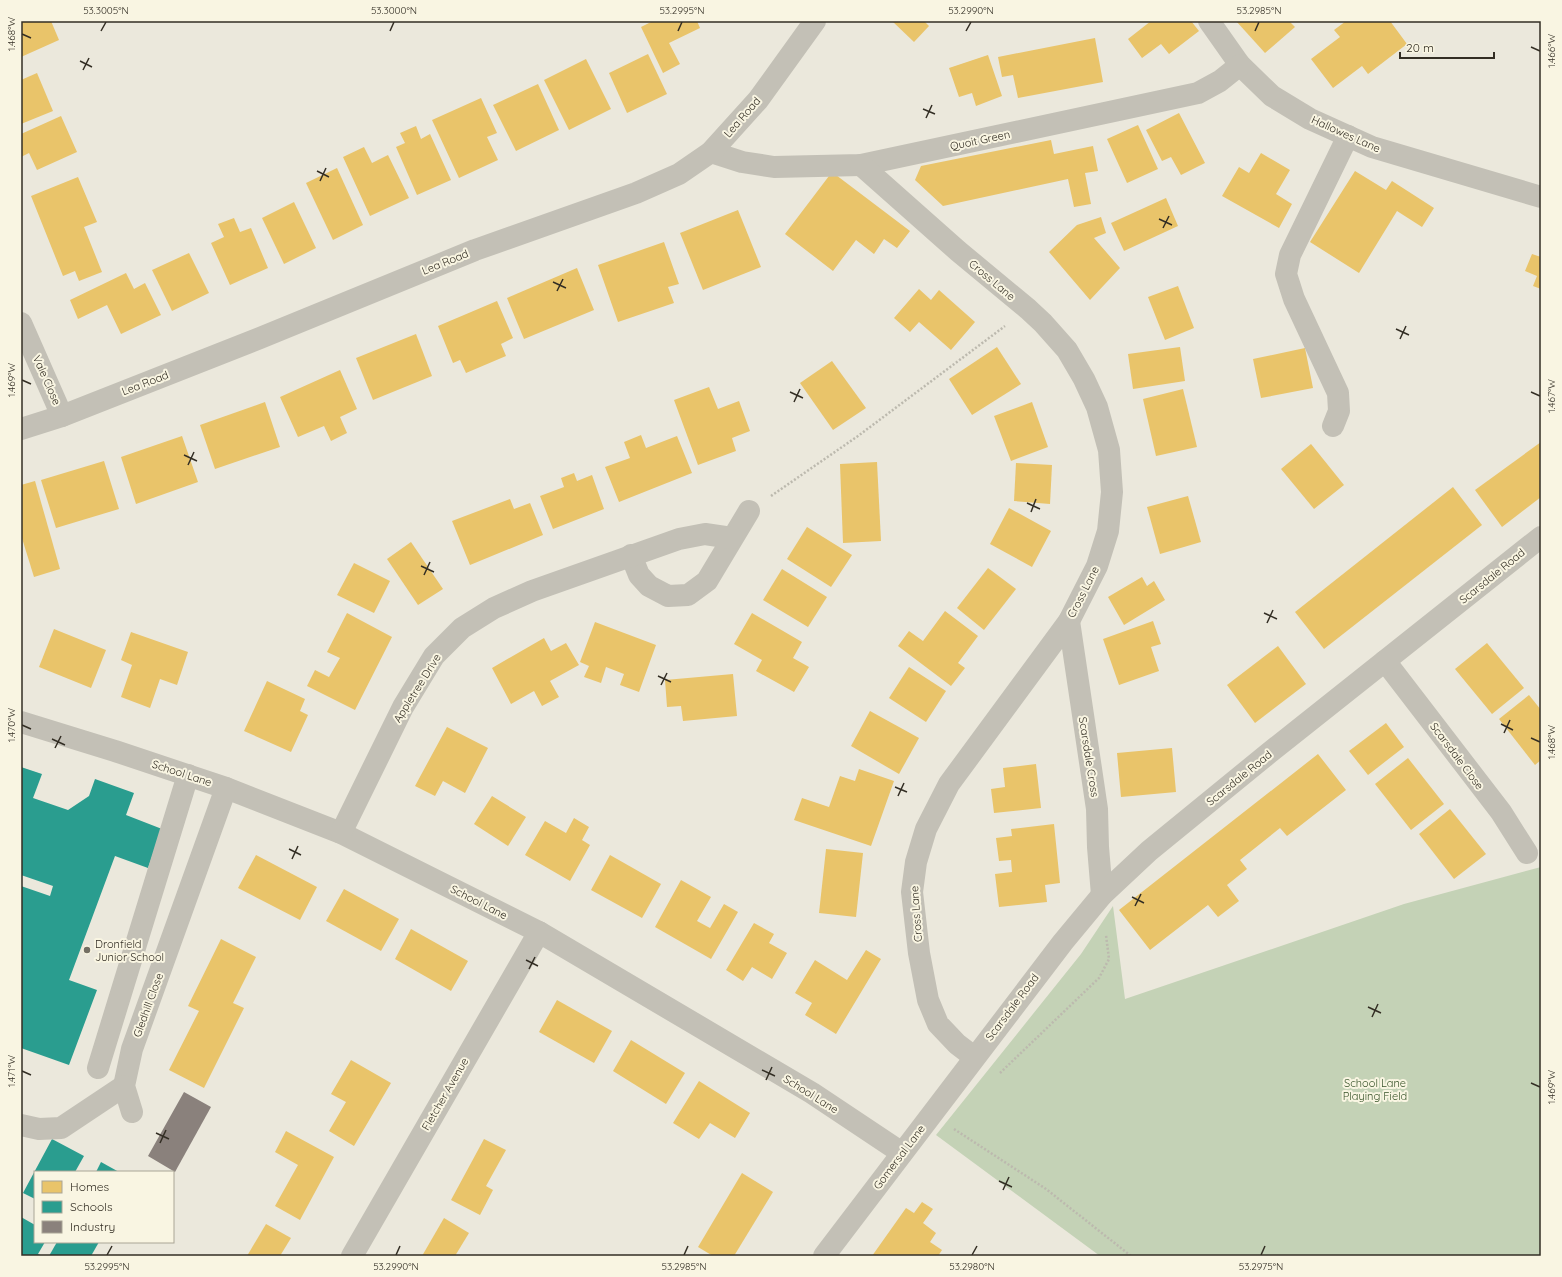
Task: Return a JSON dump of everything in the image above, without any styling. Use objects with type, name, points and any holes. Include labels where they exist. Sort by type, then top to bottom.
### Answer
[{"type":"street","name":"Lea Road","points":[[21,429],[62,416],[260,338],[475,250],[636,193],[679,174],[712,152],[758,100],[814,21]]},
{"type":"street","name":"Hallowes Lane","points":[[1209,21],[1240,65],[1272,96],[1310,119],[1372,147],[1541,197]]},
{"type":"street","name":"Quoit Green","points":[[712,152],[742,162],[774,166],[861,165],[1198,92],[1220,81],[1240,65]]},
{"type":"street","points":[[1333,426],[1339,411],[1338,393],[1294,299],[1286,274],[1290,255],[1348,136]]},
{"type":"street","name":"Cross Lane","points":[[861,165],[958,251],[1028,309],[1043,323],[1067,350],[1097,407],[1109,450],[1112,492],[1108,532],[1098,566],[1069,621],[949,784],[926,829],[916,862],[912,892],[919,953],[928,1000],[938,1024],[957,1044],[974,1057]]},
{"type":"street","name":"Vale Close","points":[[21,323],[62,416]]},
{"type":"street","points":[[631,555],[639,574],[649,586],[668,596],[688,594],[707,581],[749,511]]},
{"type":"street","name":"Appletree Drive","points":[[341,833],[402,707],[434,656],[462,628],[494,608],[532,591],[679,539],[705,534],[732,538]]},
{"type":"street","name":"Scarsdale Road","points":[[974,1057],[1102,894],[1149,851],[1541,537]]},
{"type":"street","name":"Scarsdale Cross","points":[[1069,621],[1097,809],[1098,847],[1102,894]]},
{"type":"street","name":"Scarsdale Close","points":[[1385,661],[1501,812],[1527,853]]},
{"type":"street","name":"School Lane","points":[[21,722],[226,788],[341,833],[539,932],[812,1093],[902,1153]]},
{"type":"street","points":[[98,1068],[188,775]]},
{"type":"street","name":"Gledhill Close","points":[[132,1112],[124,1086],[132,1049],[226,788]]},
{"type":"street","name":"Fletcher Avenue","points":[[352,1256],[539,932]]},
{"type":"street","name":"Gomersal Lane","points":[[824,1256],[974,1057]]},
{"type":"street","points":[[21,1125],[39,1129],[61,1128],[124,1086]]},
{"type":"path","points":[[749,511],[858,436],[1028,309]]},
{"type":"path","points":[[952,1128],[1046,1189],[1131,1256]]},
{"type":"green space","name":"School Lane Playing Field","points":[[1541,867],[1541,1256],[1100,1256],[936,1135],[1081,954],[1113,906],[1125,999],[1404,904]]},
{"type":"building: Homes","points":[[21,21],[51,21],[59,40],[21,57]]},
{"type":"building: Homes","points":[[653,21],[697,21],[700,28],[669,43],[680,64],[663,73],[641,27]]},
{"type":"building: Homes","points":[[892,21],[924,21],[929,26],[914,42]]},
{"type":"building: Homes","points":[[1151,21],[1191,21],[1199,31],[1169,54],[1161,44],[1142,58],[1128,39]]},
{"type":"building: Homes","points":[[1236,21],[1289,21],[1295,27],[1265,53]]},
{"type":"building: Homes","points":[[1346,21],[1390,21],[1407,44],[1368,74],[1362,66],[1333,88],[1311,59],[1340,37],[1334,30]]},
{"type":"building: Homes","points":[[1095,38],[1103,82],[1018,98],[1013,75],[1002,77],[998,57]]},
{"type":"building: Homes","points":[[648,54],[667,94],[627,113],[609,73]]},
{"type":"building: Homes","points":[[988,55],[1002,96],[976,106],[972,93],[959,97],[949,68]]},
{"type":"building: Homes","points":[[586,59],[611,109],[569,130],[544,80]]},
{"type":"building: Homes","points":[[37,73],[53,111],[21,124],[21,80]]},
{"type":"building: Homes","points":[[538,84],[559,130],[516,151],[493,105]]},
{"type":"building: Homes","points":[[481,98],[497,133],[487,137],[498,160],[459,178],[432,120]]},
{"type":"building: Homes","points":[[1179,113],[1205,163],[1181,175],[1171,157],[1162,161],[1146,130]]},
{"type":"building: Homes","points":[[61,116],[77,152],[37,170],[29,153],[21,157],[21,134]]},
{"type":"building: Homes","points":[[1138,125],[1158,169],[1127,183],[1107,139]]},
{"type":"building: Homes","points":[[416,126],[421,139],[430,134],[451,180],[417,195],[396,147],[405,143],[400,133]]},
{"type":"building: Homes","points":[[1051,140],[1054,154],[1093,146],[1098,171],[1085,173],[1091,204],[1074,207],[1068,179],[943,206],[915,180],[921,166]]},
{"type":"building: Homes","points":[[364,147],[372,163],[388,155],[409,198],[370,216],[343,157]]},
{"type":"building: Homes","points":[[1261,153],[1290,170],[1276,194],[1292,204],[1279,228],[1222,196],[1239,167],[1249,173]]},
{"type":"building: Homes","points":[[337,168],[363,225],[333,240],[306,183]]},
{"type":"building: Homes","points":[[1355,171],[1386,190],[1392,181],[1434,208],[1422,227],[1397,211],[1359,273],[1310,242]]},
{"type":"building: Homes","points":[[832,172],[910,231],[897,248],[884,239],[874,254],[856,240],[833,271],[785,234]]},
{"type":"building: Homes","points":[[78,177],[97,222],[84,227],[102,272],[79,281],[75,271],[63,276],[31,196]]},
{"type":"building: Homes","points":[[1166,198],[1178,226],[1124,251],[1111,223]]},
{"type":"building: Homes","points":[[294,202],[316,248],[284,264],[262,218]]},
{"type":"building: Homes","points":[[738,210],[761,267],[703,290],[680,233]]},
{"type":"building: Homes","points":[[1101,217],[1106,233],[1094,238],[1120,268],[1090,300],[1049,252],[1077,225]]},
{"type":"building: Homes","points":[[234,218],[240,232],[251,228],[268,268],[230,285],[211,243],[224,237],[218,224]]},
{"type":"building: Homes","points":[[664,242],[679,284],[668,287],[674,303],[618,322],[598,265]]},
{"type":"building: Homes","points":[[189,253],[209,293],[172,311],[152,270]]},
{"type":"building: Homes","points":[[1532,254],[1541,257],[1541,289],[1533,286],[1537,276],[1525,271]]},
{"type":"building: Homes","points":[[577,268],[594,310],[524,339],[507,298]]},
{"type":"building: Homes","points":[[126,273],[134,289],[145,283],[161,315],[121,334],[107,305],[78,319],[70,300]]},
{"type":"building: Homes","points":[[1178,286],[1194,328],[1165,340],[1148,297]]},
{"type":"building: Homes","points":[[919,289],[931,300],[939,290],[975,322],[951,350],[919,322],[910,332],[894,318]]},
{"type":"building: Homes","points":[[497,301],[513,338],[501,344],[506,356],[466,373],[460,360],[453,363],[438,326]]},
{"type":"building: Homes","points":[[416,334],[432,376],[373,400],[356,358]]},
{"type":"building: Homes","points":[[997,347],[1021,384],[972,415],[949,379]]},
{"type":"building: Homes","points":[[1180,347],[1185,381],[1133,389],[1128,354]]},
{"type":"building: Homes","points":[[1305,348],[1313,388],[1261,398],[1253,359]]},
{"type":"building: Homes","points":[[832,361],[866,408],[833,430],[800,383]]},
{"type":"building: Homes","points":[[340,370],[357,409],[340,417],[347,433],[331,441],[324,426],[298,437],[280,397]]},
{"type":"building: Homes","points":[[709,387],[718,409],[739,401],[750,431],[732,438],[736,451],[698,465],[674,400]]},
{"type":"building: Homes","points":[[1183,389],[1197,447],[1156,456],[1143,399]]},
{"type":"building: Homes","points":[[265,402],[280,447],[215,469],[200,425]]},
{"type":"building: Homes","points":[[1032,402],[1048,447],[1011,461],[994,416]]},
{"type":"building: Homes","points":[[641,435],[646,448],[677,436],[692,473],[619,502],[605,467],[630,458],[624,442]]},
{"type":"building: Homes","points":[[182,436],[198,482],[136,504],[121,457]]},
{"type":"building: Homes","points":[[1541,442],[1541,497],[1502,527],[1475,490]]},
{"type":"building: Homes","points":[[1311,444],[1344,485],[1314,509],[1281,469]]},
{"type":"building: Homes","points":[[104,461],[119,509],[56,528],[41,480]]},
{"type":"building: Homes","points":[[877,462],[881,541],[843,543],[840,464]]},
{"type":"building: Homes","points":[[1016,463],[1052,465],[1050,504],[1014,501]]},
{"type":"building: Homes","points":[[574,473],[577,481],[592,475],[604,509],[553,529],[540,496],[564,487],[561,478]]},
{"type":"building: Homes","points":[[35,481],[60,569],[34,577],[21,535],[21,485]]},
{"type":"building: Homes","points":[[1453,487],[1482,525],[1324,649],[1295,612]]},
{"type":"building: Homes","points":[[1188,496],[1201,542],[1160,554],[1147,507]]},
{"type":"building: Homes","points":[[510,499],[514,509],[530,503],[543,535],[470,565],[452,521]]},
{"type":"building: Homes","points":[[1009,508],[1051,531],[1032,567],[990,544]]},
{"type":"building: Homes","points":[[807,527],[852,555],[831,587],[787,559]]},
{"type":"building: Homes","points":[[411,542],[443,589],[418,605],[387,559]]},
{"type":"building: Homes","points":[[354,563],[390,581],[374,613],[337,595]]},
{"type":"building: Homes","points":[[988,568],[1016,589],[984,630],[957,608]]},
{"type":"building: Homes","points":[[782,569],[827,597],[808,627],[763,600]]},
{"type":"building: Homes","points":[[1142,577],[1147,586],[1154,581],[1165,600],[1124,625],[1108,597]]},
{"type":"building: Homes","points":[[945,611],[978,636],[958,663],[965,668],[951,686],[898,646],[909,631],[923,641]]},
{"type":"building: Homes","points":[[347,613],[392,637],[355,710],[307,686],[315,670],[329,677],[340,658],[327,652]]},
{"type":"building: Homes","points":[[752,613],[802,642],[793,658],[809,667],[794,692],[756,671],[762,660],[734,644]]},
{"type":"building: Homes","points":[[1153,621],[1161,644],[1151,647],[1159,671],[1119,685],[1103,639]]},
{"type":"building: Homes","points":[[595,622],[656,645],[639,692],[620,685],[624,674],[606,667],[601,683],[584,677],[589,666],[580,662]]},
{"type":"building: Homes","points":[[54,629],[106,650],[91,688],[39,667]]},
{"type":"building: Homes","points":[[131,632],[188,652],[177,685],[160,679],[150,708],[121,697],[132,665],[121,660]]},
{"type":"building: Homes","points":[[544,638],[551,651],[566,643],[579,665],[550,681],[559,697],[542,706],[534,691],[511,704],[492,668]]},
{"type":"building: Homes","points":[[1487,643],[1524,688],[1492,714],[1455,669]]},
{"type":"building: Homes","points":[[1278,646],[1306,684],[1255,723],[1227,685]]},
{"type":"building: Homes","points":[[909,667],[946,691],[926,722],[889,698]]},
{"type":"building: Homes","points":[[733,674],[737,716],[683,721],[681,706],[667,707],[665,680]]},
{"type":"building: Homes","points":[[267,681],[305,699],[300,711],[308,715],[291,752],[244,731]]},
{"type":"building: Homes","points":[[1529,695],[1541,710],[1541,760],[1535,765],[1499,719]]},
{"type":"building: Homes","points":[[870,711],[919,738],[899,774],[851,746]]},
{"type":"building: Homes","points":[[1386,723],[1404,747],[1368,775],[1349,751]]},
{"type":"building: Homes","points":[[447,727],[488,748],[465,793],[443,781],[435,796],[415,786]]},
{"type":"building: Homes","points":[[1172,748],[1176,792],[1121,797],[1117,753]]},
{"type":"building: Homes","points":[[1318,754],[1346,790],[1287,836],[1280,828],[1240,860],[1247,869],[1227,885],[1239,901],[1218,917],[1208,905],[1150,950],[1119,910]]},
{"type":"building: Homes","points":[[1408,758],[1444,804],[1411,830],[1375,784]]},
{"type":"building: Homes","points":[[1036,764],[1041,808],[994,813],[991,789],[1005,787],[1003,768]]},
{"type":"building: Homes","points":[[859,769],[894,781],[871,846],[794,820],[802,798],[829,807],[840,776],[855,781]]},
{"type":"building: Homes","points":[[492,796],[526,817],[508,846],[474,824]]},
{"type":"building: Homes","points":[[1450,809],[1486,854],[1454,879],[1419,834]]},
{"type":"building: Homes","points":[[574,818],[589,827],[582,840],[590,845],[570,881],[525,855],[545,821],[566,833]]},
{"type":"building: Homes","points":[[1054,824],[1060,883],[1045,885],[1047,902],[999,907],[995,874],[1012,872],[1011,860],[999,861],[996,838],[1012,836],[1011,829]]},
{"type":"building: Homes","points":[[826,849],[863,853],[856,917],[819,913]]},
{"type":"building: Homes","points":[[256,855],[317,887],[300,920],[238,888]]},
{"type":"building: Homes","points":[[610,855],[661,884],[642,918],[591,890]]},
{"type":"building: Homes","points":[[681,880],[711,897],[697,921],[710,928],[724,904],[738,912],[711,959],[655,927]]},
{"type":"building: Homes","points":[[344,889],[399,919],[381,951],[326,921]]},
{"type":"building: Homes","points":[[754,923],[774,934],[769,943],[787,953],[772,979],[752,967],[743,981],[726,970]]},
{"type":"building: Homes","points":[[411,929],[468,961],[451,991],[395,959]]},
{"type":"building: Homes","points":[[221,939],[256,957],[233,1003],[244,1008],[204,1088],[169,1070],[199,1011],[188,1006]]},
{"type":"building: Homes","points":[[866,950],[881,959],[836,1034],[805,1015],[812,1003],[795,993],[815,960],[847,980]]},
{"type":"building: Homes","points":[[557,1000],[612,1031],[594,1063],[539,1032]]},
{"type":"building: Homes","points":[[631,1040],[685,1073],[666,1104],[613,1071]]},
{"type":"building: Homes","points":[[351,1060],[391,1083],[354,1146],[329,1131],[346,1102],[331,1094]]},
{"type":"building: Homes","points":[[699,1081],[750,1113],[735,1138],[710,1123],[699,1139],[673,1123]]},
{"type":"building: Homes","points":[[286,1131],[334,1157],[300,1220],[275,1206],[298,1165],[275,1152]]},
{"type":"building: Homes","points":[[484,1139],[506,1150],[486,1186],[493,1190],[480,1215],[451,1200]]},
{"type":"building: Homes","points":[[742,1173],[773,1192],[734,1256],[713,1256],[698,1247]]},
{"type":"building: Homes","points":[[922,1202],[933,1209],[923,1223],[936,1233],[930,1242],[942,1250],[938,1256],[872,1256],[906,1208],[914,1213]]},
{"type":"building: Homes","points":[[444,1218],[469,1233],[455,1256],[422,1256]]},
{"type":"building: Homes","points":[[266,1224],[291,1238],[280,1256],[247,1256]]},
{"type":"building: Schools","points":[[21,767],[42,774],[33,798],[68,810],[89,796],[95,779],[134,793],[126,815],[162,829],[148,868],[115,856],[69,980],[97,990],[69,1065],[21,1048],[21,886],[50,896],[53,886],[21,875]]},
{"type":"building: Schools","points":[[52,1139],[84,1156],[76,1171],[35,1171]]},
{"type":"building: Schools","points":[[101,1162],[117,1171],[96,1171]]},
{"type":"building: Schools","points":[[34,1173],[34,1198],[23,1193]]},
{"type":"building: Schools","points":[[21,1217],[34,1224],[34,1243],[44,1243],[38,1254],[43,1256],[21,1256]]},
{"type":"building: Schools","points":[[56,1243],[98,1243],[91,1256],[49,1256]]},
{"type":"building: Industry","points":[[184,1092],[211,1107],[175,1172],[148,1156]]},
{"type":"place","name":"Dronfield Junior School","points":[[87,950]]}]
